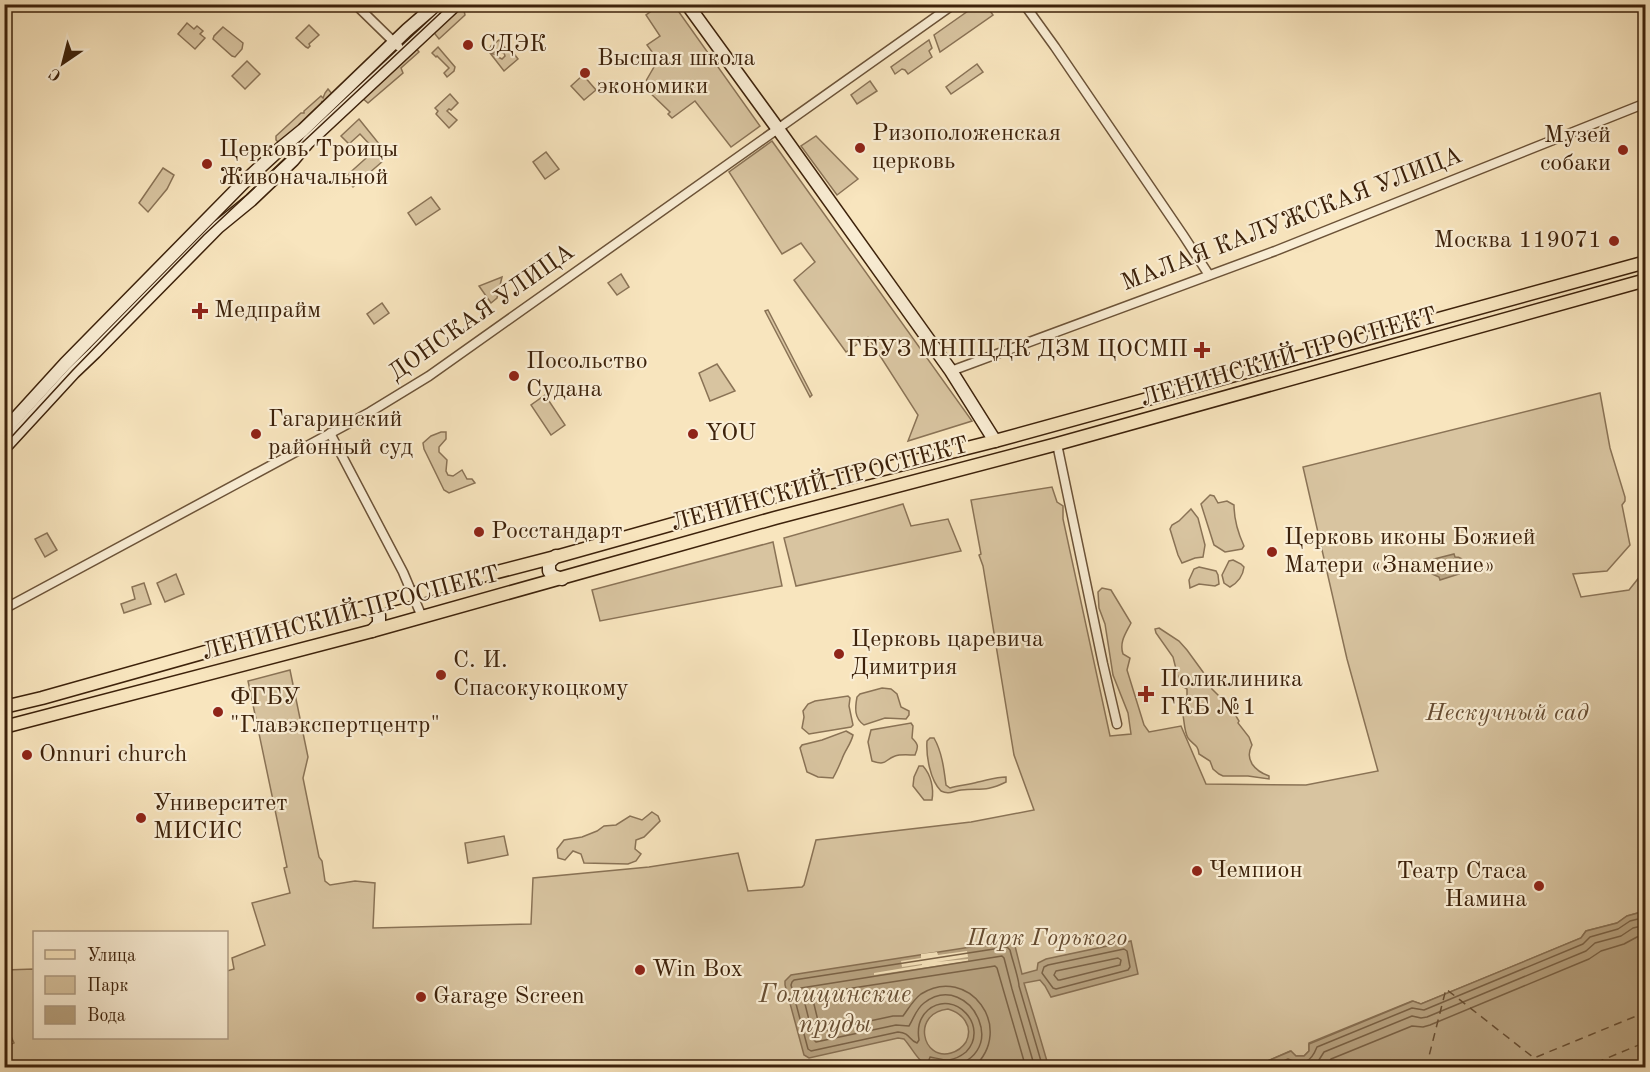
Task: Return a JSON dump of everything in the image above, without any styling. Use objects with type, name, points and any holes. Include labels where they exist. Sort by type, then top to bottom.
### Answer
[{"type":"main road","points":[[4,431],[65,364],[243,183],[437,4]]},
{"type":"main road","points":[[4,448],[74,372],[218,227],[251,200],[293,160],[308,142],[456,4]]},
{"type":"main road","points":[[687,4],[951,371],[995,441]]},
{"type":"main road","name":"ЛЕНИНСКИЙ ПРОСПЕКТ","points":[[4,707],[805,487],[995,441],[1646,262]]},
{"type":"main road","name":"ЛЕНИНСКИЙ ПРОСПЕКТ","points":[[4,726],[372,631],[775,518],[1057,444],[1646,280]]},
{"type":"main road","points":[[556,556],[549,563],[549,571],[553,576],[562,579]]},
{"type":"main road","points":[[364,608],[375,611],[379,615],[379,624],[372,631]]},
{"type":"street","points":[[355,4],[405,53]]},
{"type":"street","name":"ДОНСКАЯ УЛИЦА","points":[[4,609],[370,412],[429,376],[954,4]]},
{"type":"street","points":[[1024,4],[1178,226],[1209,275]]},
{"type":"street","points":[[385,33],[395,36],[407,30]]},
{"type":"street","name":"МАЛАЯ КАЛУЖСКАЯ УЛИЦА","points":[[951,371],[1275,251],[1646,103]]},
{"type":"street","points":[[330,433],[403,572],[422,617]]},
{"type":"street","points":[[1057,444],[1117,724]]},
{"type":"green space","points":[[978,4],[986,5],[993,15],[940,52],[934,35]]},
{"type":"green space","points":[[461,5],[465,15],[439,39],[434,30]]},
{"type":"green space","points":[[660,5],[674,5],[760,126],[731,147],[695,101],[672,118],[668,114],[670,112],[643,86],[658,60],[647,45],[660,36],[646,15]]},
{"type":"green space","points":[[187,23],[194,29],[197,26],[203,31],[200,34],[205,38],[195,49],[178,34]]},
{"type":"green space","points":[[309,25],[319,35],[309,44],[308,48],[296,38]]},
{"type":"green space","points":[[223,27],[243,43],[242,49],[235,57],[213,39]]},
{"type":"green space","points":[[499,40],[505,48],[508,46],[518,59],[504,71],[490,53],[502,59],[505,56],[504,53],[489,51],[491,46]]},
{"type":"green space","points":[[929,40],[932,48],[929,51],[932,57],[908,74],[902,69],[895,74],[891,67]]},
{"type":"green space","points":[[415,47],[419,52],[401,68],[403,73],[368,103],[361,97]]},
{"type":"green space","points":[[438,47],[455,67],[447,77],[444,73],[449,68],[432,53]]},
{"type":"green space","points":[[247,61],[260,74],[245,89],[232,76]]},
{"type":"green space","points":[[977,64],[983,72],[951,94],[946,87]]},
{"type":"green space","points":[[583,75],[596,90],[584,100],[571,86]]},
{"type":"green space","points":[[870,81],[877,91],[857,104],[851,95]]},
{"type":"green space","points":[[328,89],[333,95],[322,105],[322,101],[321,105],[309,115],[311,116],[281,145],[276,140],[276,136],[321,96],[323,98]]},
{"type":"green space","points":[[450,94],[458,103],[447,111],[457,120],[449,128],[436,114],[438,111],[435,108]]},
{"type":"green space","points":[[359,119],[380,145],[374,149],[360,134],[349,144],[341,136]]},
{"type":"green space","points":[[816,136],[858,179],[837,195],[801,146]]},
{"type":"green space","points":[[772,141],[972,421],[908,441],[918,415],[868,337],[846,352],[794,280],[815,262],[801,243],[782,254],[729,172]]},
{"type":"green space","points":[[374,151],[383,161],[353,187],[345,177]]},
{"type":"green space","points":[[546,152],[559,169],[545,179],[533,162]]},
{"type":"green space","points":[[163,168],[174,175],[167,189],[148,212],[139,203]]},
{"type":"green space","points":[[431,197],[440,209],[416,225],[408,213]]},
{"type":"green space","points":[[621,274],[629,287],[617,295],[608,283]]},
{"type":"green space","points":[[502,277],[497,298],[491,303],[479,286]]},
{"type":"green space","points":[[382,303],[389,313],[374,324],[367,314]]},
{"type":"green space","points":[[768,310],[812,395],[810,397],[765,311]]},
{"type":"green space","points":[[717,364],[735,391],[710,401],[699,373]]},
{"type":"green space","points":[[1600,393],[1610,448],[1625,497],[1622,505],[1630,545],[1607,571],[1573,574],[1581,597],[1629,590],[1645,570],[1645,911],[1627,916],[1617,923],[1586,931],[1581,938],[1421,1004],[1412,1001],[1309,1043],[1309,1051],[1304,1056],[1296,1056],[1290,1051],[1249,1068],[5,1068],[5,1047],[14,1043],[5,1024],[5,970],[33,969],[33,1039],[228,1039],[228,971],[234,969],[232,958],[265,945],[252,903],[290,893],[284,868],[287,867],[248,681],[290,670],[308,757],[303,778],[325,881],[330,885],[355,881],[375,883],[373,928],[531,924],[533,878],[649,867],[738,853],[748,891],[802,887],[816,840],[971,822],[1034,810],[1014,755],[971,500],[1052,487],[1057,502],[1063,506],[1063,519],[1110,736],[1131,734],[1128,713],[1113,675],[1105,624],[1099,608],[1098,592],[1102,588],[1111,590],[1131,623],[1124,638],[1122,650],[1123,654],[1130,658],[1127,670],[1144,725],[1149,732],[1181,726],[1206,784],[1306,785],[1378,771],[1347,659],[1303,467]]},
{"type":"green space","points":[[545,395],[565,425],[551,435],[531,405]]},
{"type":"green space","points":[[446,432],[446,439],[439,447],[439,452],[447,460],[448,475],[453,476],[462,470],[467,479],[472,479],[475,483],[449,493],[444,490],[423,443],[431,436]]},
{"type":"green space","points":[[1210,495],[1214,496],[1218,503],[1227,501],[1234,505],[1237,526],[1244,546],[1242,549],[1225,552],[1214,545],[1201,504]]},
{"type":"green space","points":[[903,504],[911,526],[948,519],[961,551],[796,586],[784,538]]},
{"type":"green space","points":[[1191,509],[1198,518],[1205,545],[1203,557],[1182,563],[1170,529]]},
{"type":"green space","points":[[47,533],[57,550],[45,557],[35,539]]},
{"type":"green space","points":[[773,542],[782,586],[600,621],[592,590]]},
{"type":"green space","points":[[1233,560],[1244,567],[1239,579],[1230,587],[1224,583],[1222,575],[1229,561]]},
{"type":"green space","points":[[1199,567],[1216,571],[1219,584],[1215,586],[1199,584],[1190,588],[1189,580],[1194,569]]},
{"type":"green space","points":[[176,574],[184,594],[165,602],[157,583]]},
{"type":"green space","points":[[144,583],[151,604],[124,613],[121,604],[135,599],[132,587]]},
{"type":"green space","points":[[1159,628],[1179,641],[1203,672],[1212,689],[1227,701],[1238,723],[1249,737],[1252,745],[1249,755],[1252,764],[1269,776],[1269,779],[1223,776],[1213,769],[1210,761],[1199,754],[1196,746],[1186,734],[1181,708],[1187,697],[1187,689],[1180,685],[1173,657],[1156,633],[1155,629]]},
{"type":"green space","points":[[882,688],[891,689],[897,694],[901,707],[909,711],[909,715],[906,719],[885,718],[864,725],[857,716],[857,697],[860,694]]},
{"type":"green space","points":[[848,696],[853,725],[851,727],[809,734],[802,728],[803,711],[808,704]]},
{"type":"green space","points":[[911,723],[912,738],[917,745],[915,755],[897,755],[883,763],[872,761],[868,742],[871,730]]},
{"type":"green space","points":[[846,731],[853,735],[833,778],[818,777],[807,772],[800,748],[802,745]]},
{"type":"green space","points":[[934,738],[937,743],[946,785],[950,788],[999,777],[1006,777],[1006,782],[988,788],[949,793],[941,791],[934,781],[928,761],[927,741]]},
{"type":"green space","points":[[919,766],[923,766],[930,778],[932,800],[924,800],[913,786]]},
{"type":"green space","points":[[652,812],[658,816],[660,821],[644,837],[636,840],[635,849],[641,854],[636,861],[628,864],[584,863],[581,854],[573,851],[565,860],[558,858],[557,849],[564,840],[582,837],[604,826],[616,825],[630,816],[642,820]]},
{"type":"green space","points":[[504,836],[508,855],[468,863],[465,843]]},
{"type":"water","points":[[1454,554],[1464,562],[1459,574],[1440,580],[1432,574],[1430,567],[1435,562],[1434,559]]},
{"type":"water","points":[[1645,911],[1645,1067],[1249,1067],[1291,1051],[1296,1056],[1304,1056],[1309,1051],[1309,1044],[1413,1001],[1421,1004],[1581,938],[1586,931],[1617,923],[1627,916]]},
{"type":"water","name":"Голицинские пруды","points":[[1009,941],[1015,946],[1022,974],[1037,970],[1038,963],[1046,959],[1131,941],[1138,974],[1051,997],[1040,980],[1024,983],[1049,1068],[930,1067],[918,1058],[904,1039],[898,1038],[809,1058],[804,1055],[785,985],[785,981],[791,975]],"holes":[[[948,1009],[962,1017],[969,1031],[966,1042],[961,1048],[951,1053],[941,1054],[928,1044],[925,1027],[936,1012]]]},
{"type":"pier","points":[[967,951],[968,957],[936,962],[968,959],[968,961],[874,975],[874,973],[922,965],[902,967],[901,961],[921,958],[921,954],[937,952],[938,955]]},
{"type":"ferry route","points":[[1426,1068],[1446,989],[1534,1058],[1646,1012]]},
{"type":"ferry route","points":[[1583,1068],[1646,1042]]},
{"type":"tram line","points":[[4,445],[204,235],[450,4]]},
{"type":"place","name":"СДЭК","points":[[468,45]]},
{"type":"place","name":"Высшая школа экономики","points":[[585,73]]},
{"type":"place","name":"Ризоположенская церковь","points":[[860,148]]},
{"type":"place","name":"Музей собаки","points":[[1623,150]]},
{"type":"place","name":"Церковь Троицы Живоначальной","points":[[207,164]]},
{"type":"place","name":"Москва 119071","points":[[1614,241]]},
{"type":"place","name":"Медпрайм","points":[[200,311]]},
{"type":"place","name":"ГБУЗ МНПЦДК ДЗМ ЦОСМП","points":[[1202,350]]},
{"type":"place","name":"Посольство Судана","points":[[514,376]]},
{"type":"place","name":"Гагаринский районный суд","points":[[256,434]]},
{"type":"place","name":"YOU","points":[[693,434]]},
{"type":"place","name":"Росстандарт","points":[[479,532]]},
{"type":"place","name":"Церковь иконы Божией Матери «Знамение»","points":[[1272,552]]},
{"type":"place","name":"Церковь царевича Димитрия","points":[[839,654]]},
{"type":"place","name":"С. И. Спасокукоцкому","points":[[441,675]]},
{"type":"place","name":"Поликлиника ГКБ №1","points":[[1146,694]]},
{"type":"place","name":"ФГБУ \"Главэкспертцентр\"","points":[[218,712]]},
{"type":"place","name":"Onnuri church","points":[[27,755]]},
{"type":"place","name":"Университет МИСИС","points":[[141,818]]},
{"type":"place","name":"Чемпион","points":[[1197,871]]},
{"type":"place","name":"Театр Стаса Намина","points":[[1539,886]]},
{"type":"place","name":"Win Box","points":[[640,970]]},
{"type":"place","name":"Garage Screen","points":[[421,997]]},
{"type":"park label","name":"Нескучный сад","points":[[1507,714]]},
{"type":"park label","name":"Парк Горького","points":[[1047,939]]}]
